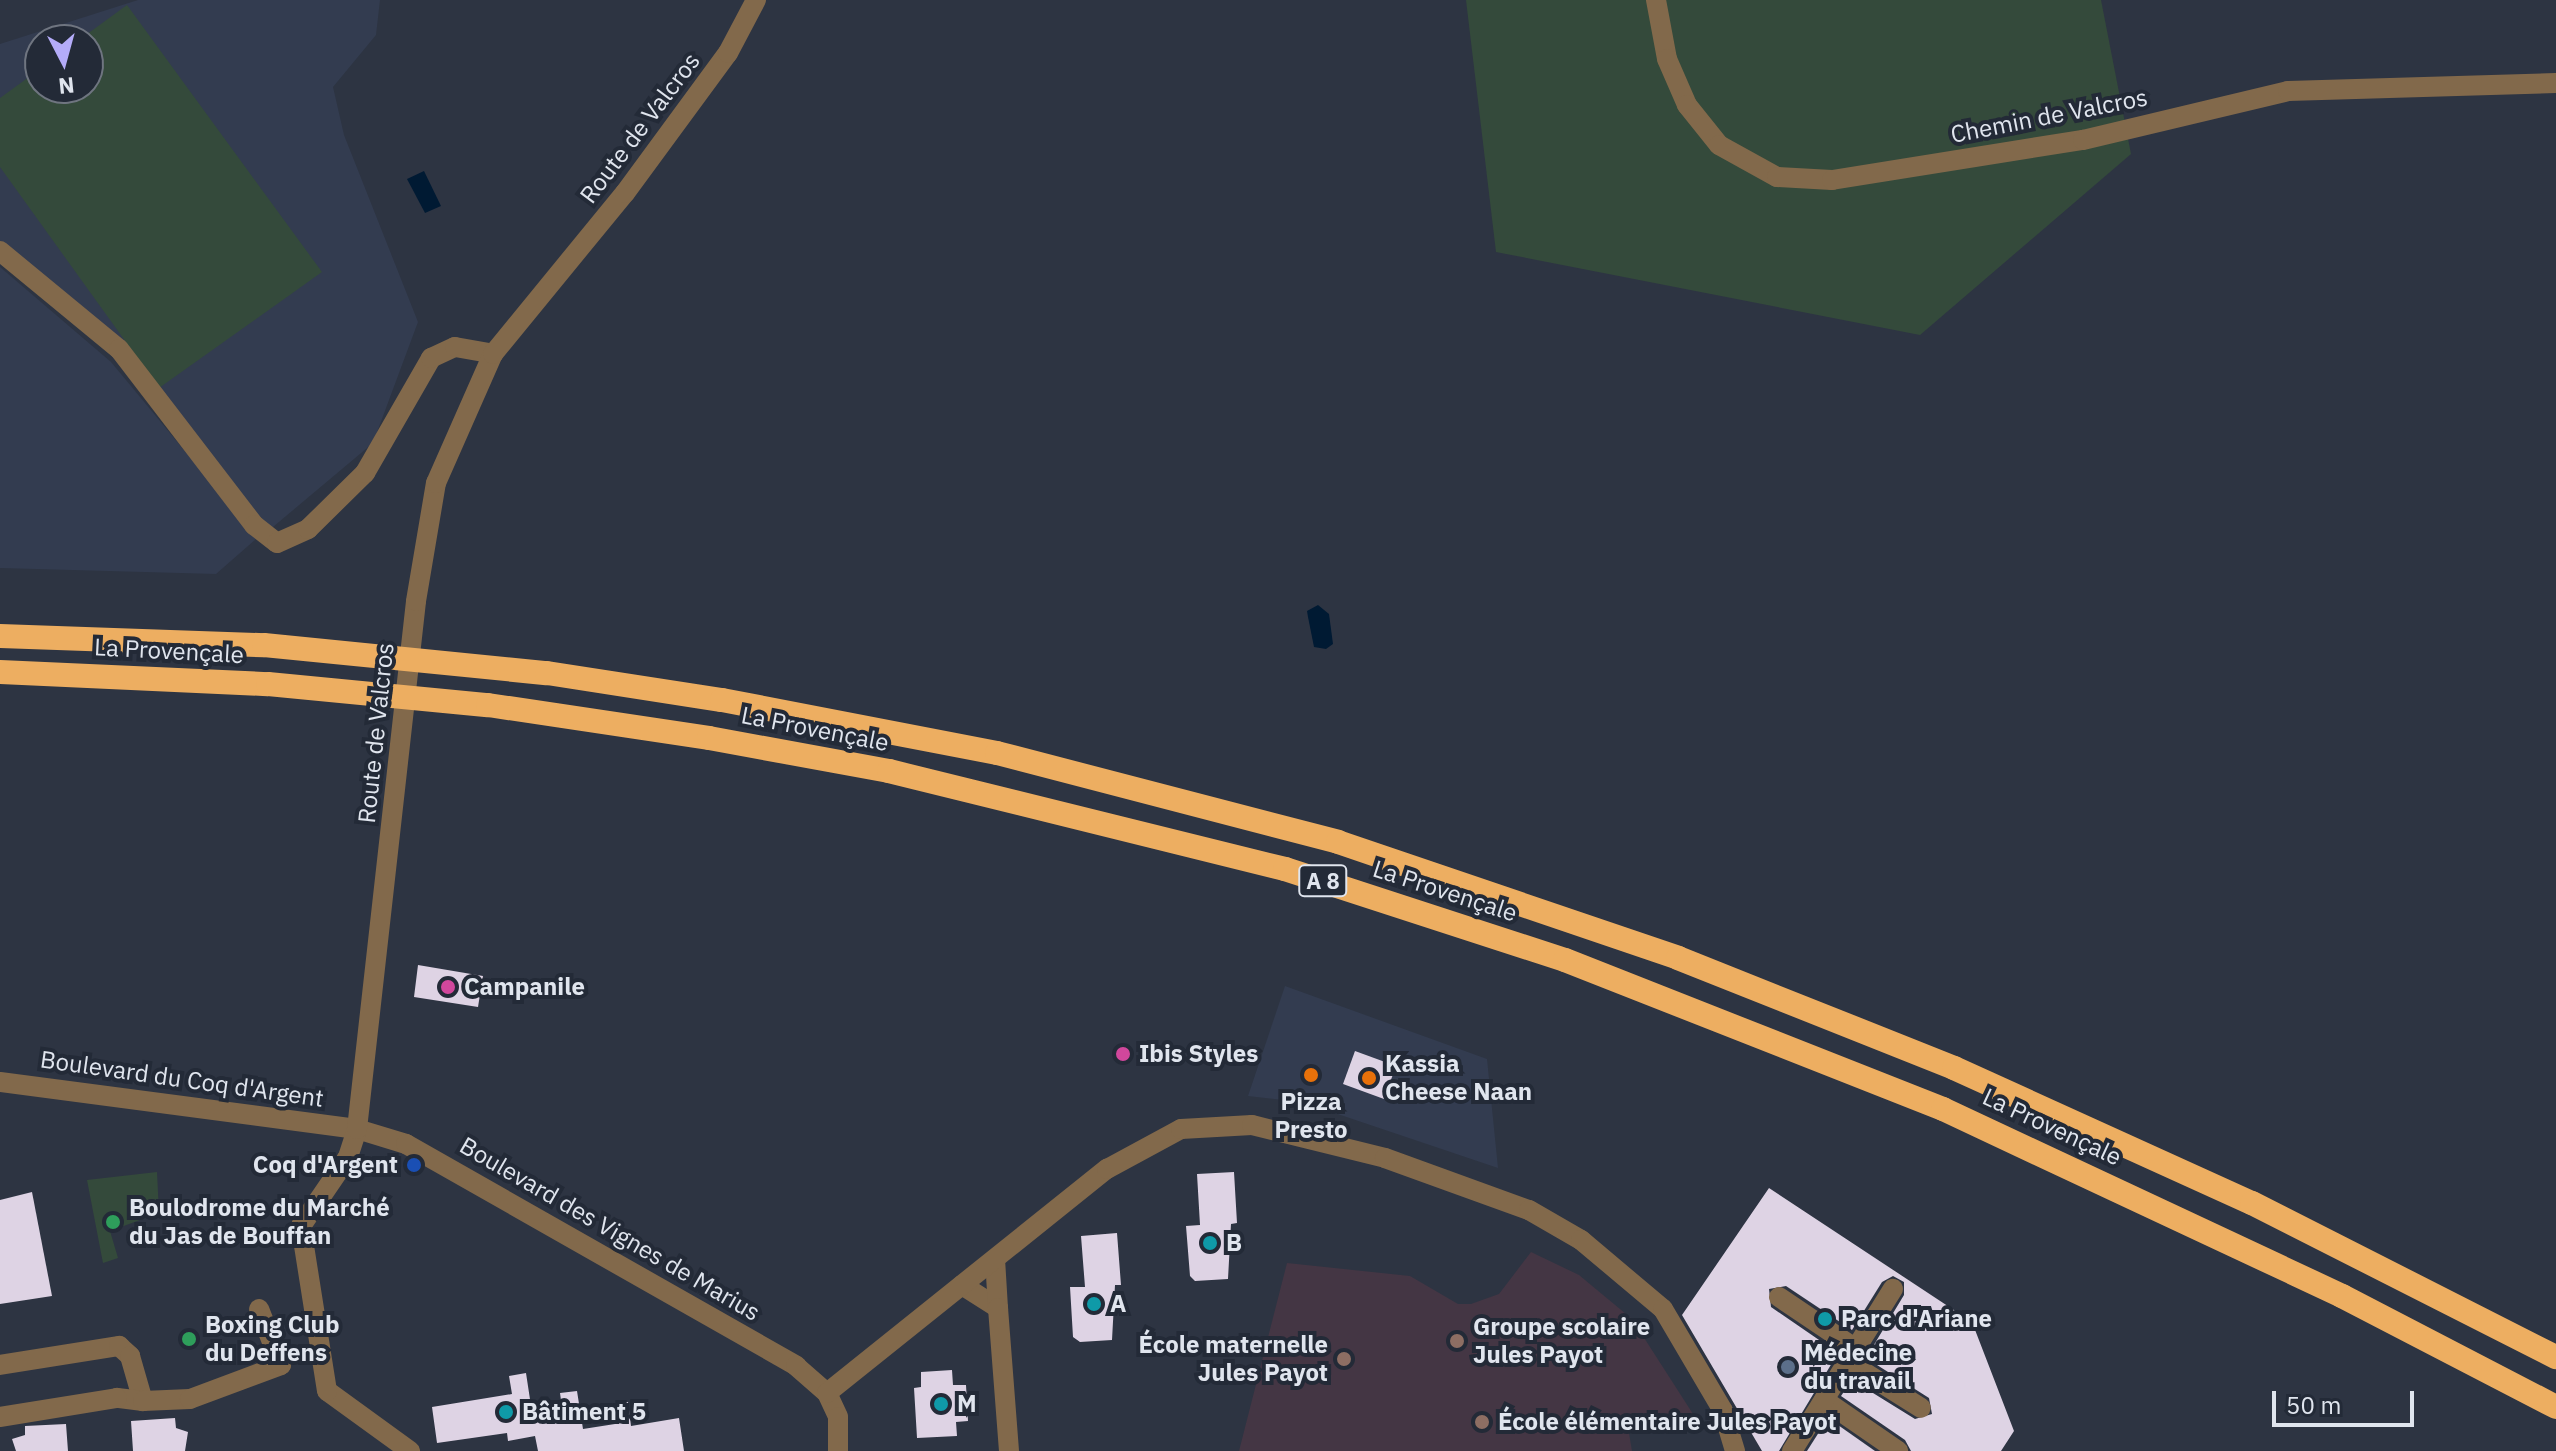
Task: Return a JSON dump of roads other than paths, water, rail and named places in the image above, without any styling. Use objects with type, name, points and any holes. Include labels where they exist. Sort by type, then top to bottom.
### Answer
[{"type":"highway","name":"La Provençale","points":[[0,636],[279,646],[664,691],[997,753],[1338,842],[1678,958],[1954,1068],[2252,1203],[2556,1357]]},
{"type":"highway","name":"La Provençale","points":[[0,672],[268,684],[488,705],[709,738],[889,771],[1285,869],[1565,960],[1943,1109],[2328,1290],[2556,1407]]},
{"type":"street","name":"Route de Valcros","points":[[410,1451],[327,1391],[301,1226],[348,1157],[357,1129],[416,601],[445,452],[493,354],[644,167],[728,53],[756,0]]},
{"type":"street","name":"Chemin de Valcros","points":[[1656,0],[1667,59],[1687,105],[1719,145],[1777,177],[1832,180],[2083,140],[2288,91],[2556,83]]},
{"type":"street","points":[[0,251],[119,349],[254,525],[277,543],[308,529],[365,473],[431,358],[455,347],[493,354]]},
{"type":"street","name":"Boulevard du Coq d'Argent","points":[[0,1082],[357,1129]]},
{"type":"street","points":[[838,1451],[838,1417],[827,1393],[1107,1169],[1181,1129],[1252,1125],[1330,1140],[1529,1210],[1630,1276],[1663,1309],[1723,1411],[1735,1451]]},
{"type":"street","name":"Boulevard des Vignes de Marius","points":[[357,1129],[406,1144],[474,1180],[785,1358],[827,1393]]},
{"type":"street","points":[[995,1259],[1009,1451]]},
{"type":"street","points":[[962,1285],[998,1308]]},
{"type":"street","points":[[1792,1451],[1893,1289]]},
{"type":"street","points":[[1779,1297],[1921,1408]]},
{"type":"street","points":[[0,1417],[117,1398],[143,1401],[190,1399],[281,1365],[259,1309]]},
{"type":"street","points":[[0,1365],[119,1346],[130,1356],[143,1401]]},
{"type":"street","points":[[1824,1400],[1900,1450]]},
{"type":"place","name":"Campanile","points":[[448,987]]},
{"type":"place","name":"Ibis Styles","points":[[1123,1054]]},
{"type":"place","name":"Pizza Presto","points":[[1311,1075]]},
{"type":"place","name":"Kassia Cheese Naan","points":[[1369,1078]]},
{"type":"place","name":"Coq d'Argent","points":[[414,1165]]},
{"type":"place","name":"Boulodrome du Marché du Jas de Bouffan","points":[[113,1222]]},
{"type":"place","name":"B","points":[[1210,1243]]},
{"type":"place","name":"A","points":[[1094,1304]]},
{"type":"place","name":"Parc d'Ariane","points":[[1825,1319]]},
{"type":"place","name":"Boxing Club du Deffens","points":[[189,1339]]},
{"type":"place","name":"Groupe scolaire Jules Payot","points":[[1457,1341]]},
{"type":"place","name":"École maternelle Jules Payot","points":[[1344,1359]]},
{"type":"place","name":"Médecine du travail","points":[[1788,1367]]},
{"type":"place","name":"M","points":[[941,1404]]},
{"type":"place","name":"Bâtiment 5","points":[[506,1412]]},
{"type":"place","name":"École élémentaire Jules Payot","points":[[1482,1422]]}]
